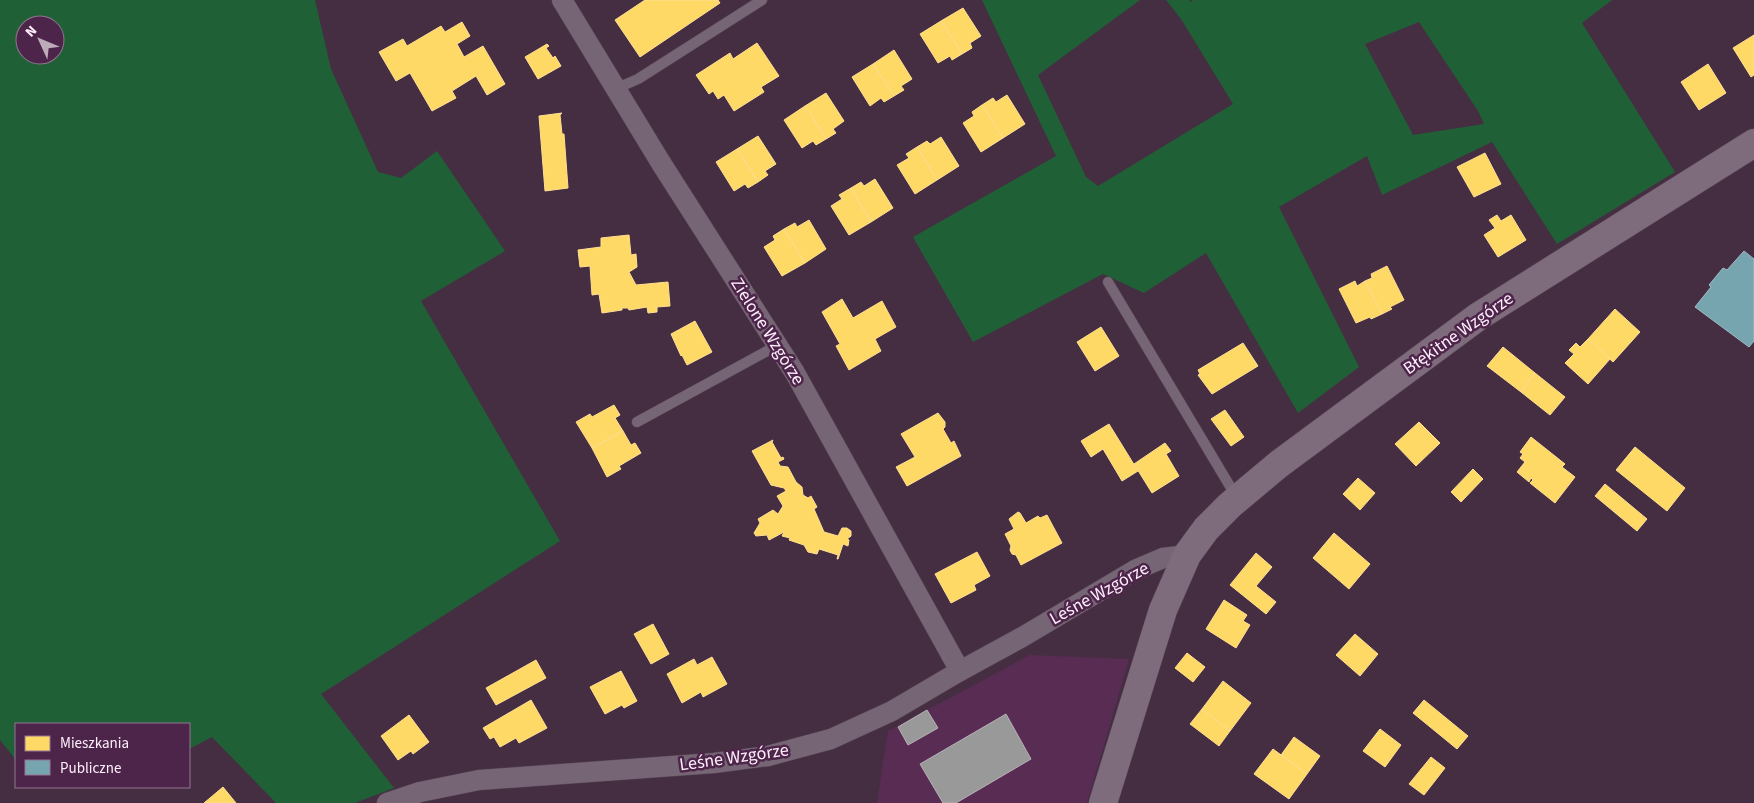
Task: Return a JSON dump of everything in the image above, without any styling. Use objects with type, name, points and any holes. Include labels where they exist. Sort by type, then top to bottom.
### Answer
[{"type":"street","name":"Zielone Wzgórze","points":[[562,0],[615,89],[778,345],[827,428],[960,671]]},
{"type":"street","name":"Błękitne Wzgórze","points":[[1108,801],[1163,610],[1187,555],[1206,529],[1238,498],[1287,458],[1479,316],[1754,143]]},
{"type":"street","name":"Leśne Wzgórze","points":[[386,803],[420,792],[479,780],[714,763],[768,756],[831,739],[892,711],[1135,570],[1163,558],[1187,555]]},
{"type":"lane","points":[[615,89],[638,79],[762,0]]},
{"type":"lane","points":[[1108,282],[1238,498]]},
{"type":"lane","points":[[637,422],[778,345]]},
{"type":"shaded area","points":[[1030,655],[1129,659],[1087,803],[877,803],[888,731]]},
{"type":"green space","points":[[0,0],[315,0],[331,69],[378,172],[401,178],[437,151],[505,251],[421,301],[560,541],[321,694],[394,788],[355,803],[276,803],[212,737],[190,748],[190,723],[15,723],[15,759],[0,740]]},
{"type":"green space","points":[[982,0],[1140,0],[1038,75],[1086,177],[1098,186],[1233,104],[1181,19],[1166,0],[1189,0],[1190,2],[1193,0],[1612,0],[1582,23],[1675,172],[1557,244],[1492,142],[1382,195],[1367,156],[1279,207],[1359,367],[1298,413],[1206,253],[1144,293],[1103,274],[973,342],[913,237],[1056,156]],"holes":[[[1419,22],[1478,111],[1484,124],[1413,135],[1365,44]]]},
{"type":"building: Mieszkania","points":[[645,0],[718,0],[720,3],[640,57],[615,20]]},
{"type":"building: Mieszkania","points":[[963,8],[981,36],[970,43],[972,48],[962,54],[941,21]]},
{"type":"building: Mieszkania","points":[[941,21],[962,54],[952,60],[950,56],[938,63],[920,34]]},
{"type":"building: Mieszkania","points":[[462,22],[470,36],[457,44],[464,57],[483,46],[505,84],[487,95],[476,76],[452,91],[456,98],[432,111],[410,73],[396,81],[379,52],[403,39],[407,46],[441,26],[445,32]]},
{"type":"building: Mieszkania","points":[[1754,35],[1754,75],[1751,77],[1733,48]]},
{"type":"building: Mieszkania","points":[[757,43],[779,76],[761,87],[764,92],[734,111],[724,95],[718,99],[713,91],[709,94],[696,75],[730,53],[733,59]]},
{"type":"building: Mieszkania","points":[[547,44],[549,46],[546,48],[553,58],[555,56],[561,66],[538,79],[525,57]]},
{"type":"building: Mieszkania","points":[[894,50],[912,79],[901,86],[904,90],[894,96],[873,64]]},
{"type":"building: Mieszkania","points":[[873,64],[894,96],[884,102],[881,98],[870,106],[852,77]]},
{"type":"building: Mieszkania","points":[[1708,64],[1726,93],[1699,110],[1681,82]]},
{"type":"building: Mieszkania","points":[[826,93],[844,121],[833,129],[836,133],[826,139],[805,106]]},
{"type":"building: Mieszkania","points":[[1007,95],[1025,124],[1003,138],[982,105],[993,98],[996,102]]},
{"type":"building: Mieszkania","points":[[982,105],[1003,138],[981,152],[963,123],[974,116],[972,112]]},
{"type":"building: Mieszkania","points":[[805,106],[826,139],[816,145],[813,141],[802,148],[784,120]]},
{"type":"building: Mieszkania","points":[[562,113],[560,115],[562,134],[564,134],[568,188],[545,191],[539,116]]},
{"type":"building: Mieszkania","points":[[758,136],[776,164],[765,171],[768,175],[758,182],[737,149]]},
{"type":"building: Mieszkania","points":[[941,137],[959,166],[937,180],[917,147],[927,141],[930,144]]},
{"type":"building: Mieszkania","points":[[917,147],[937,180],[915,194],[897,165],[909,158],[906,154]]},
{"type":"building: Mieszkania","points":[[737,149],[758,182],[748,188],[745,184],[734,191],[716,162]]},
{"type":"building: Mieszkania","points":[[1485,153],[1501,184],[1474,197],[1457,167]]},
{"type":"building: Mieszkania","points":[[875,179],[893,208],[871,222],[851,188],[861,182],[864,186]]},
{"type":"building: Mieszkania","points":[[851,188],[871,222],[849,235],[831,206],[842,199],[839,195]]},
{"type":"building: Mieszkania","points":[[1497,215],[1501,221],[1511,215],[1526,240],[1498,257],[1484,235],[1495,228],[1489,220]]},
{"type":"building: Mieszkania","points":[[809,220],[826,249],[805,263],[784,229],[795,223],[797,227]]},
{"type":"building: Mieszkania","points":[[784,229],[805,263],[782,276],[764,247],[775,240],[773,236]]},
{"type":"building: Mieszkania","points":[[629,235],[631,255],[636,254],[637,267],[629,272],[636,285],[668,282],[670,306],[657,307],[657,312],[648,313],[647,307],[629,310],[628,308],[622,308],[622,310],[602,313],[599,294],[592,295],[590,266],[580,267],[578,250],[601,247],[601,238]]},
{"type":"building: Mieszkania","points":[[1387,266],[1404,300],[1390,307],[1392,309],[1382,314],[1365,281],[1372,278],[1371,274]]},
{"type":"building: Mieszkania","points":[[1355,281],[1357,286],[1365,281],[1382,314],[1356,323],[1339,289]]},
{"type":"building: Mieszkania","points":[[842,299],[853,318],[882,301],[896,327],[875,339],[881,351],[849,370],[836,346],[840,344],[822,312]]},
{"type":"building: Mieszkania","points":[[1615,309],[1640,332],[1613,362],[1588,339]]},
{"type":"building: Mieszkania","points":[[695,321],[712,352],[687,365],[671,334]]},
{"type":"building: Mieszkania","points":[[1101,327],[1119,356],[1095,371],[1077,342]]},
{"type":"building: Mieszkania","points":[[1588,339],[1610,359],[1588,384],[1565,363],[1574,354],[1569,350],[1576,343],[1580,347]]},
{"type":"building: Mieszkania","points":[[1243,343],[1258,366],[1212,394],[1198,375],[1200,374],[1198,370]]},
{"type":"building: Mieszkania","points":[[1503,347],[1535,373],[1521,392],[1487,366]]},
{"type":"building: Mieszkania","points":[[1535,373],[1565,397],[1550,415],[1521,392]]},
{"type":"building: Mieszkania","points":[[614,405],[620,415],[615,418],[623,431],[592,448],[576,422],[590,414],[592,417]]},
{"type":"building: Mieszkania","points":[[1225,410],[1244,437],[1231,446],[1211,419]]},
{"type":"building: Mieszkania","points":[[938,413],[945,422],[943,429],[951,443],[954,441],[961,456],[907,486],[896,467],[915,457],[901,434]]},
{"type":"building: Mieszkania","points":[[1419,422],[1440,443],[1416,466],[1395,444]]},
{"type":"building: Mieszkania","points":[[1109,424],[1138,471],[1122,481],[1103,449],[1091,457],[1081,441]]},
{"type":"building: Mieszkania","points":[[623,431],[631,445],[635,443],[641,453],[619,466],[621,469],[607,477],[592,448]]},
{"type":"building: Mieszkania","points":[[1531,437],[1565,464],[1562,467],[1575,477],[1555,503],[1530,483],[1533,480],[1531,478],[1529,482],[1517,472],[1525,462],[1520,458],[1523,454],[1520,452]]},
{"type":"building: Mieszkania","points":[[773,440],[772,442],[781,458],[783,457],[784,459],[778,462],[780,466],[788,467],[796,482],[802,487],[803,495],[808,498],[811,496],[817,507],[814,509],[824,532],[838,536],[842,528],[847,528],[851,531],[851,536],[847,539],[849,540],[848,546],[843,544],[838,559],[838,555],[819,549],[817,554],[808,552],[804,545],[782,536],[784,532],[769,540],[767,535],[756,536],[754,533],[760,523],[758,519],[773,510],[778,514],[783,506],[777,496],[786,491],[784,488],[771,485],[752,451]]},
{"type":"building: Mieszkania","points":[[1165,443],[1171,451],[1166,454],[1179,476],[1152,493],[1134,464]]},
{"type":"building: Mieszkania","points":[[1635,447],[1685,488],[1667,511],[1616,470]]},
{"type":"building: Mieszkania","points":[[1473,469],[1483,479],[1461,502],[1451,492]]},
{"type":"building: Mieszkania","points":[[1358,478],[1375,493],[1360,510],[1343,494]]},
{"type":"building: Mieszkania","points":[[1605,484],[1647,519],[1637,531],[1595,496]]},
{"type":"building: Mieszkania","points":[[1018,512],[1026,523],[1038,516],[1040,518],[1047,515],[1062,543],[1021,565],[1016,555],[1012,554],[1011,546],[1005,534],[1014,529],[1009,519]]},
{"type":"building: Mieszkania","points":[[1334,533],[1370,564],[1349,589],[1313,558]]},
{"type":"building: Mieszkania","points":[[977,552],[990,576],[974,585],[976,590],[951,603],[935,574]]},
{"type":"building: Mieszkania","points":[[1256,553],[1272,567],[1256,586],[1276,602],[1266,614],[1230,585]]},
{"type":"building: Mieszkania","points":[[1224,600],[1247,615],[1243,621],[1250,625],[1236,648],[1206,629]]},
{"type":"building: Mieszkania","points":[[653,624],[669,654],[651,664],[634,634]]},
{"type":"building: Mieszkania","points":[[1355,634],[1378,654],[1360,676],[1336,655]]},
{"type":"building: Mieszkania","points":[[1187,653],[1205,667],[1193,682],[1175,668]]},
{"type":"building: Mieszkania","points":[[712,657],[727,684],[703,697],[701,692],[682,703],[667,674],[694,659],[697,665]]},
{"type":"building: Mieszkania","points":[[536,660],[546,678],[496,705],[486,688]]},
{"type":"building: Mieszkania","points":[[621,671],[637,701],[624,708],[622,705],[605,714],[590,687]]},
{"type":"building: Mieszkania","points":[[1223,681],[1251,703],[1230,731],[1202,709]]},
{"type":"building: Mieszkania","points":[[531,700],[547,728],[519,743],[516,738],[500,747],[494,737],[490,739],[483,728]]},
{"type":"building: Mieszkania","points":[[1424,700],[1468,736],[1457,749],[1413,713]]},
{"type":"building: Mieszkania","points":[[1202,709],[1230,731],[1219,746],[1190,724]]},
{"type":"building: Mieszkania","points":[[409,715],[429,742],[413,754],[411,751],[398,760],[381,736]]},
{"type":"building: Mieszkania","points":[[1380,729],[1401,745],[1385,767],[1363,751]]},
{"type":"building: Mieszkania","points":[[1294,737],[1320,756],[1307,774],[1281,755]]},
{"type":"building: Mieszkania","points":[[1273,749],[1307,774],[1289,799],[1254,774]]},
{"type":"building: Mieszkania","points":[[1431,757],[1445,768],[1424,795],[1409,784]]},
{"type":"building: Mieszkania","points":[[223,787],[236,803],[204,803]]},
{"type":"building: Publiczne","points":[[1744,251],[1754,259],[1754,341],[1749,347],[1695,307],[1723,268],[1727,270]]},
{"type":"building: Przemysł","points":[[927,710],[938,728],[908,745],[898,727]]},
{"type":"building: Przemysł","points":[[1006,714],[1031,759],[956,803],[943,803],[920,764]]}]
